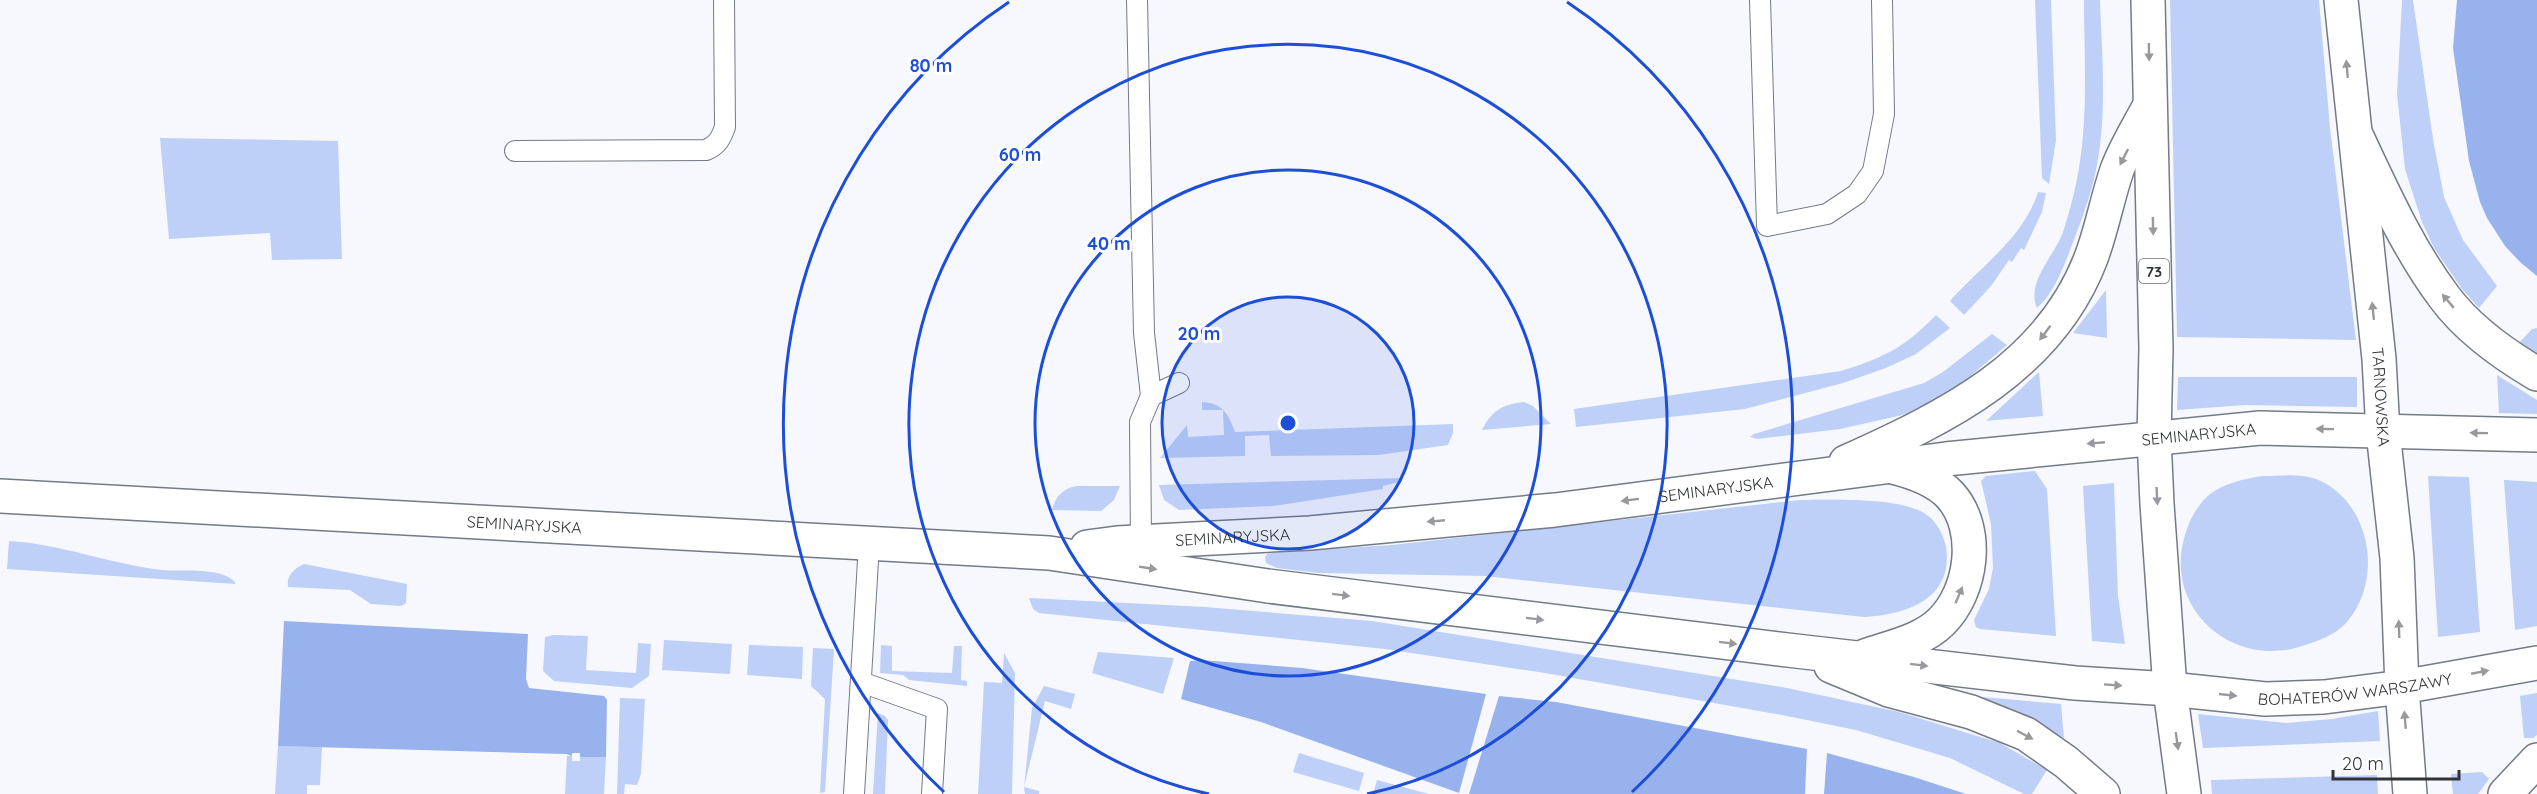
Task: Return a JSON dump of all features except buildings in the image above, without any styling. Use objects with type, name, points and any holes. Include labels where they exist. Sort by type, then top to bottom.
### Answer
[{"type":"street","name":"73","points":[[2148,0],[2156,349],[2154,438],[2170,689],[2184,794]]},
{"type":"street","name":"TARNOWSKA","points":[[2341,0],[2379,359],[2383,432],[2397,558],[2402,687],[2410,794]]},
{"type":"street","points":[[1813,477],[1909,434],[1972,399],[2020,361],[2037,343],[2072,298],[2091,258],[2118,168],[2150,105]]},
{"type":"street","points":[[2353,128],[2398,223],[2446,300],[2489,343],[2537,374]]},
{"type":"street","name":"SEMINARYJSKA","points":[[1048,553],[1141,542],[1310,533],[1544,511],[1946,459],[2260,428],[2383,432]]},
{"type":"street","points":[[2383,432],[2481,432],[2537,435]]},
{"type":"street","points":[[1861,658],[1923,635],[1939,624],[1951,612],[1958,598],[1968,565],[1968,533],[1959,507],[1952,496],[1935,483],[1912,472],[1892,467]]},
{"type":"street","name":"SEMINARYJSKA","points":[[0,496],[1048,553],[1268,586],[1796,651],[2075,683],[2170,689]]},
{"type":"street","points":[[1796,651],[1888,690],[1971,711],[2026,734],[2066,762],[2103,794]]},
{"type":"street","name":"BOHATERÓW WARSZAWY","points":[[2170,689],[2265,699],[2324,697],[2402,687],[2537,663]]},
{"type":"street","points":[[2505,794],[2537,760]]},
{"type":"lane","points":[[515,151],[706,150],[714,147],[721,139],[725,127],[724,0]]},
{"type":"lane","points":[[1137,0],[1144,333],[1151,396],[1140,422],[1141,542]]},
{"type":"lane","points":[[1760,0],[1767,226],[1827,214],[1857,194],[1873,171],[1884,114],[1882,0]]},
{"type":"lane","points":[[1151,396],[1179,383]]},
{"type":"lane","points":[[854,794],[869,544]]},
{"type":"lane","points":[[861,682],[937,709],[932,794]]},
{"type":"shaded area","points":[[2035,0],[2051,0],[2056,140],[2049,184],[2042,178]]},
{"type":"shaded area","points":[[2084,0],[2100,0],[2103,113],[2098,157],[2089,198],[2060,276],[2037,308],[2034,298],[2038,278],[2064,229],[2079,170],[2085,101]]},
{"type":"shaded area","points":[[2170,0],[2319,0],[2330,128],[2356,340],[2177,337]]},
{"type":"shaded area","points":[[2402,0],[2413,0],[2433,139],[2444,197],[2463,240],[2497,286],[2479,308],[2462,289],[2434,248],[2422,222],[2405,169],[2397,94]]},
{"type":"shaded area","points":[[2457,0],[2537,0],[2537,276],[2505,246],[2487,218],[2480,202],[2469,161],[2453,48]]},
{"type":"shaded area","points":[[160,138],[338,141],[342,259],[272,260],[270,233],[169,239]]},
{"type":"shaded area","points":[[2038,192],[2046,193],[2042,212],[2024,250],[2021,248],[2012,262],[2009,260],[1991,286],[1964,315],[1950,301],[2012,237],[2023,223]]},
{"type":"shaded area","points":[[2106,290],[2107,338],[2073,333]]},
{"type":"shaded area","points":[[1936,315],[1950,328],[1916,354],[1886,368],[1843,383],[1745,409],[1576,427],[1574,409],[1841,371],[1893,350],[1914,336]]},
{"type":"shaded area","points":[[2537,328],[2537,357],[2518,344],[2532,329]]},
{"type":"shaded area","points":[[1992,334],[2007,345],[1948,395],[1907,414],[1840,429],[1757,439],[1750,437],[1924,383],[1943,372]]},
{"type":"shaded area","points":[[2039,372],[2043,416],[1986,421]]},
{"type":"shaded area","points":[[2497,375],[2537,400],[2537,414],[2499,413]]},
{"type":"shaded area","points":[[2178,377],[2357,377],[2357,407],[2245,405],[2177,410]]},
{"type":"shaded area","points":[[1202,402],[1215,405],[1223,410],[1202,410]]},
{"type":"shaded area","points":[[1524,402],[1533,406],[1551,424],[1482,430],[1489,418],[1498,410]]},
{"type":"shaded area","points":[[1223,410],[1235,432],[1453,424],[1453,433],[1448,445],[1379,455],[1271,456],[1269,435],[1245,436],[1245,456],[1160,458],[1187,425],[1188,437],[1224,435]]},
{"type":"shaded area","points":[[2035,471],[2047,489],[2056,636],[1980,629],[1976,627],[1974,620],[1989,589],[1993,568],[1991,524],[1981,481],[1986,476]]},
{"type":"shaded area","points":[[2262,476],[2310,477],[2335,490],[2349,505],[2360,523],[2366,543],[2368,564],[2366,585],[2359,604],[2342,627],[2312,643],[2273,651],[2248,648],[2225,639],[2207,624],[2192,606],[2183,583],[2181,558],[2190,521],[2206,498],[2228,484]]},
{"type":"shaded area","points":[[2428,476],[2469,477],[2480,632],[2438,637]]},
{"type":"shaded area","points":[[1401,478],[1402,481],[1383,486],[1383,489],[1274,506],[1179,510],[1164,500],[1159,485]]},
{"type":"shaded area","points":[[2504,480],[2537,482],[2537,626],[2515,630]]},
{"type":"shaded area","points":[[2114,483],[2118,596],[2125,644],[2092,641],[2083,486]]},
{"type":"shaded area","points":[[1077,486],[1120,486],[1114,500],[1101,511],[1052,510],[1060,494]]},
{"type":"shaded area","points":[[1800,500],[1881,502],[1898,504],[1924,513],[1935,523],[1945,542],[1946,565],[1942,580],[1935,591],[1924,601],[1911,608],[1896,613],[1864,617],[1485,576],[1319,573],[1277,568],[1266,563],[1265,557],[1267,554],[1278,552],[1392,545]]},
{"type":"shaded area","points":[[9,541],[48,546],[162,570],[213,572],[223,574],[236,584],[7,569]]},
{"type":"shaded area","points":[[304,564],[407,584],[406,603],[401,606],[371,604],[350,590],[288,587],[288,579],[292,573]]},
{"type":"shaded area","points":[[1029,598],[1205,607],[1372,621],[1787,688],[1899,712],[2000,743],[2047,770],[2032,794],[2024,794],[1950,758],[1856,730],[1782,715],[1545,673],[1385,649],[1039,613],[1033,609]]},
{"type":"shaded area","points":[[284,621],[528,634],[526,679],[529,688],[604,696],[607,700],[606,757],[580,757],[580,753],[572,753],[572,756],[278,746]]},
{"type":"shaded area","points":[[553,635],[588,636],[586,670],[636,673],[638,643],[651,644],[649,676],[632,688],[554,681],[543,671],[545,637]]},
{"type":"shaded area","points":[[664,640],[732,644],[730,674],[662,670]]},
{"type":"shaded area","points":[[749,645],[803,647],[802,679],[747,675]]},
{"type":"shaded area","points":[[881,645],[892,646],[892,671],[952,673],[954,646],[962,646],[961,680],[967,681],[967,686],[909,680],[903,675],[880,673]]},
{"type":"shaded area","points":[[813,648],[834,649],[825,792],[820,793],[825,699],[811,686]]},
{"type":"shaded area","points":[[1098,652],[1174,658],[1163,694],[1092,673]]},
{"type":"shaded area","points":[[1004,653],[1015,673],[1012,794],[978,794],[984,682],[1002,683]]},
{"type":"shaded area","points":[[1190,661],[1302,668],[1486,694],[1459,793],[1261,722],[1181,699]]},
{"type":"shaded area","points":[[1044,686],[1075,694],[1071,709],[1045,701],[1024,786],[1032,708]]},
{"type":"shaded area","points":[[2537,693],[2537,735],[2533,738],[2524,738],[2520,696]]},
{"type":"shaded area","points":[[1499,696],[1556,702],[1807,749],[1805,794],[1469,794]]},
{"type":"shaded area","points":[[1982,697],[2061,704],[2064,738]]},
{"type":"shaded area","points":[[620,698],[645,699],[641,774],[637,785],[625,784],[624,794],[617,794]]},
{"type":"shaded area","points":[[2378,711],[2380,741],[2203,748],[2198,714],[2286,723],[2332,719]]},
{"type":"shaded area","points":[[878,713],[888,720],[885,794],[873,794]]},
{"type":"shaded area","points":[[278,746],[322,747],[320,785],[307,785],[307,794],[275,794]]},
{"type":"shaded area","points":[[1299,753],[1364,773],[1359,791],[1293,772]]},
{"type":"shaded area","points":[[1827,753],[1914,777],[1966,794],[1824,794]]},
{"type":"shaded area","points":[[567,756],[572,756],[572,761],[580,761],[580,757],[606,757],[604,794],[565,794]]},
{"type":"shaded area","points":[[2482,772],[2489,779],[2478,794],[2453,794],[2451,774]]},
{"type":"shaded area","points":[[2377,775],[2378,794],[2212,794],[2211,780]]},
{"type":"shaded area","points":[[1377,780],[1429,794],[1373,794]]},
{"type":"shaded area","points":[[1024,787],[1039,791],[1039,794],[1025,794]]}]
